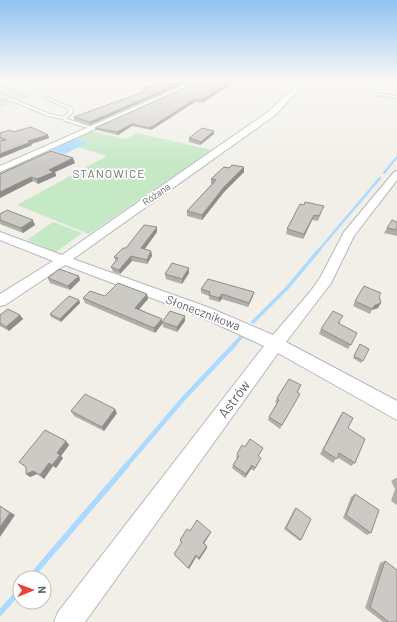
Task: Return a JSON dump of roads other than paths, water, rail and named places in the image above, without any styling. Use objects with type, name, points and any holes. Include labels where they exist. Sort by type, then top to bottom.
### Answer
[{"type":"street","points":[[0,169],[136,109]]},
{"type":"street","name":"Różana","points":[[0,301],[62,261],[276,109]]},
{"type":"street","name":"Astrów","points":[[68,622],[275,344],[315,296],[326,280],[348,235],[397,174]]},
{"type":"street","name":"Słonecznikowa","points":[[0,236],[62,261],[204,312],[275,344],[397,411]]},
{"type":"lane","points":[[35,109],[49,115],[64,118],[93,128]]},
{"type":"lane","points":[[64,118],[71,112],[71,109]]},
{"type":"water","points":[[76,139],[87,143],[64,154],[52,150]]},
{"type":"waterway","points":[[384,173],[397,157]]},
{"type":"waterway","points":[[318,251],[380,178],[379,179]]},
{"type":"waterway","points":[[253,322],[288,287],[319,250]]},
{"type":"waterway","points":[[234,345],[241,337]]},
{"type":"waterway","points":[[126,466],[184,398],[235,344]]},
{"type":"waterway","points":[[37,570],[127,465]]},
{"type":"waterway","points":[[0,613],[12,599]]},
{"type":"district","name":"STANOWICE","points":[[109,174]]}]
